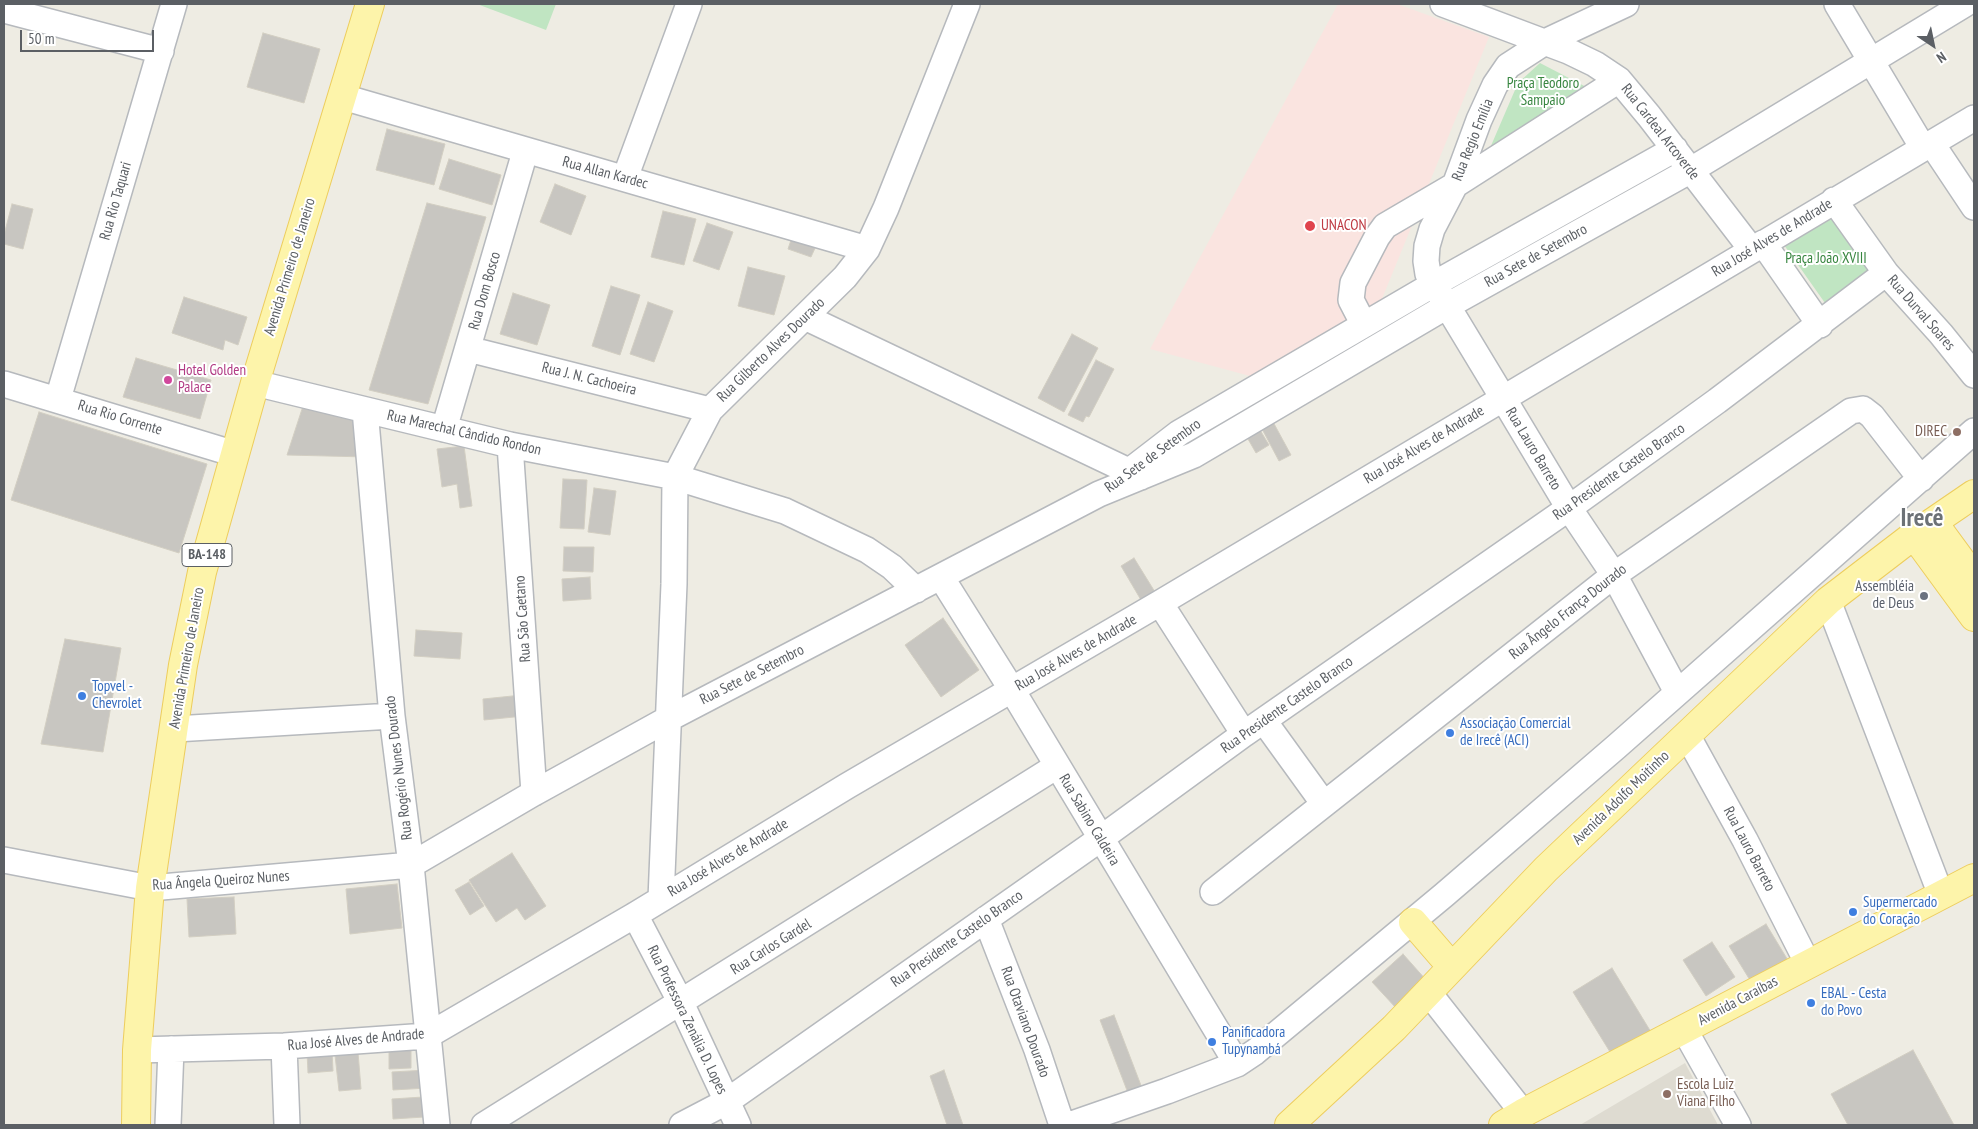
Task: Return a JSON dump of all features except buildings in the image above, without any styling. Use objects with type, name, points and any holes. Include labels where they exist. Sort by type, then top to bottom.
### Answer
[{"type":"main road","name":"Avenida Primeiro de Janeiro","points":[[136,1125],[137,1050],[150,888],[183,665],[202,572],[255,383],[370,4]]},
{"type":"main road","name":"Avenida Adolfo Moitinho","points":[[1289,1125],[1394,1028],[1451,966],[1546,869],[1828,601],[1923,528],[1974,494]]},
{"type":"main road","points":[[1923,528],[1974,578]]},
{"type":"main road","points":[[1923,528],[1974,617]]},
{"type":"main road","name":"Avenida Caraíbas","points":[[1513,1119],[1974,878]]},
{"type":"main road","points":[[1412,922],[1451,966]]},
{"type":"street","name":"Rua Rio Taquari","points":[[58,399],[174,4]]},
{"type":"street","points":[[624,178],[689,4]]},
{"type":"street","name":"Rua Gilberto Alves Dourado","points":[[661,899],[674,584],[675,477],[710,410],[845,277],[867,249],[886,208],[967,4]]},
{"type":"street","name":"Rua Cardeal Arcoverde","points":[[1443,4],[1545,42],[1594,64],[1619,80],[1820,325]]},
{"type":"street","name":"Rua Regio Emília","points":[[1434,284],[1428,274],[1426,261],[1427,246],[1454,185],[1479,120],[1495,85],[1508,66],[1545,42],[1626,4]]},
{"type":"street","points":[[1837,4],[1872,62],[1928,146],[1974,207]]},
{"type":"street","name":"Rua Sete de Setembro","points":[[411,865],[534,793],[668,719],[1135,475],[1194,455],[1447,306],[1691,170],[1966,4]]},
{"type":"street","points":[[4,10],[161,51]]},
{"type":"street","points":[[1364,325],[1352,300],[1353,283],[1376,238],[1385,226],[1454,185],[1619,80]]},
{"type":"street","name":"Rua Allan Kardec","points":[[343,98],[867,249]]},
{"type":"street","name":"Rua José Alves de Andrade","points":[[137,1050],[284,1046],[427,1036],[635,915],[847,786],[1160,603],[1834,200],[1973,122]]},
{"type":"street","name":"Rua Sete de Setembro","points":[[1135,475],[1179,433],[1434,284],[1675,149]]},
{"type":"street","name":"Rua Dom Bosco","points":[[444,429],[525,152]]},
{"type":"street","name":"Rua Durval Soares","points":[[1834,200],[1886,273],[1941,334],[1974,375]]},
{"type":"street","name":"Rua Presidente Castelo Branco","points":[[682,1125],[726,1102],[1100,839],[1254,727],[1569,508],[1820,325],[1886,273]]},
{"type":"street","name":"Rua Lauro Barreto","points":[[1434,284],[1569,508],[1614,575],[1677,692]]},
{"type":"street","points":[[805,317],[1135,475]]},
{"type":"street","name":"Rua J. N. Cachoeira","points":[[468,349],[710,410]]},
{"type":"street","name":"Rua Marechal Cândido Rondon","points":[[255,383],[510,445],[675,477],[785,511],[867,550],[892,567],[916,590]]},
{"type":"street","name":"Rua Rio Corrente","points":[[4,384],[235,454]]},
{"type":"street","name":"Rua Ângelo França Dourado","points":[[1213,892],[1614,575],[1836,420],[1858,408],[1863,409],[1872,416],[1922,479]]},
{"type":"street","name":"Rua Rogério Nunes Dourado","points":[[365,410],[392,716],[411,865],[436,1125]]},
{"type":"street","points":[[1068,1125],[1167,1091],[1237,1064],[1284,1030],[1651,717],[1974,431]]},
{"type":"street","name":"Rua São Caetano","points":[[510,445],[534,793]]},
{"type":"street","name":"Rua Sabino Caldeira","points":[[941,577],[1012,690],[1237,1064]]},
{"type":"street","points":[[1828,601],[1941,895]]},
{"type":"street","points":[[1160,603],[1254,727],[1324,804]]},
{"type":"street","points":[[175,729],[392,716]]},
{"type":"street","name":"Rua Lauro Barreto","points":[[1687,735],[1745,840],[1808,964]]},
{"type":"street","name":"Rua Carlos Gardel","points":[[484,1125],[1057,766]]},
{"type":"street","name":"Rua Ângela Queiroz Nunes","points":[[4,860],[150,888],[411,865]]},
{"type":"street","name":"Rua Professora Zenália D. Lopes","points":[[635,915],[681,1003],[738,1125]]},
{"type":"street","name":"Rua Otaviano Dourado","points":[[986,919],[1036,1050],[1062,1125]]},
{"type":"street","points":[[1428,992],[1513,1119]]},
{"type":"street","points":[[1684,1029],[1738,1125]]},
{"type":"street","points":[[284,1046],[287,1125]]},
{"type":"street","points":[[168,1125],[171,1049]]},
{"type":"shaded area","points":[[1338,4],[1397,4],[1489,37],[1377,311],[1250,376],[1150,349]]},
{"type":"shaded area","name":"Escola Luiz Viana Filho","points":[[1685,1063],[1718,1125],[1580,1125]]},
{"type":"green space","points":[[477,4],[556,4],[546,30]]},
{"type":"green space","name":"Praça Teodoro Sampaio","points":[[1540,63],[1592,90],[1487,155],[1518,83]]},
{"type":"green space","name":"Praça João XVIII","points":[[1828,214],[1869,272],[1825,303],[1784,245]]},
{"type":"place","name":"UNACON","points":[[1310,226]]},
{"type":"place","name":"Hotel Golden Palace","points":[[168,380]]},
{"type":"place","name":"DIREC","points":[[1957,432]]},
{"type":"place","name":"Assembléia de Deus","points":[[1924,596]]},
{"type":"place","name":"Topvel - Chevrolet","points":[[82,696]]},
{"type":"place","name":"Associação Comercial de Irecê (ACI)","points":[[1450,733]]},
{"type":"place","name":"Supermercado do Coração","points":[[1853,912]]},
{"type":"place","name":"EBAL - Cesta do Povo","points":[[1811,1003]]},
{"type":"place","name":"Panificadora Tupynambá","points":[[1212,1042]]},
{"type":"place","name":"Escola Luiz Viana Filho","points":[[1667,1094]]},
{"type":"district","name":"Irecê","points":[[1922,519]]}]
